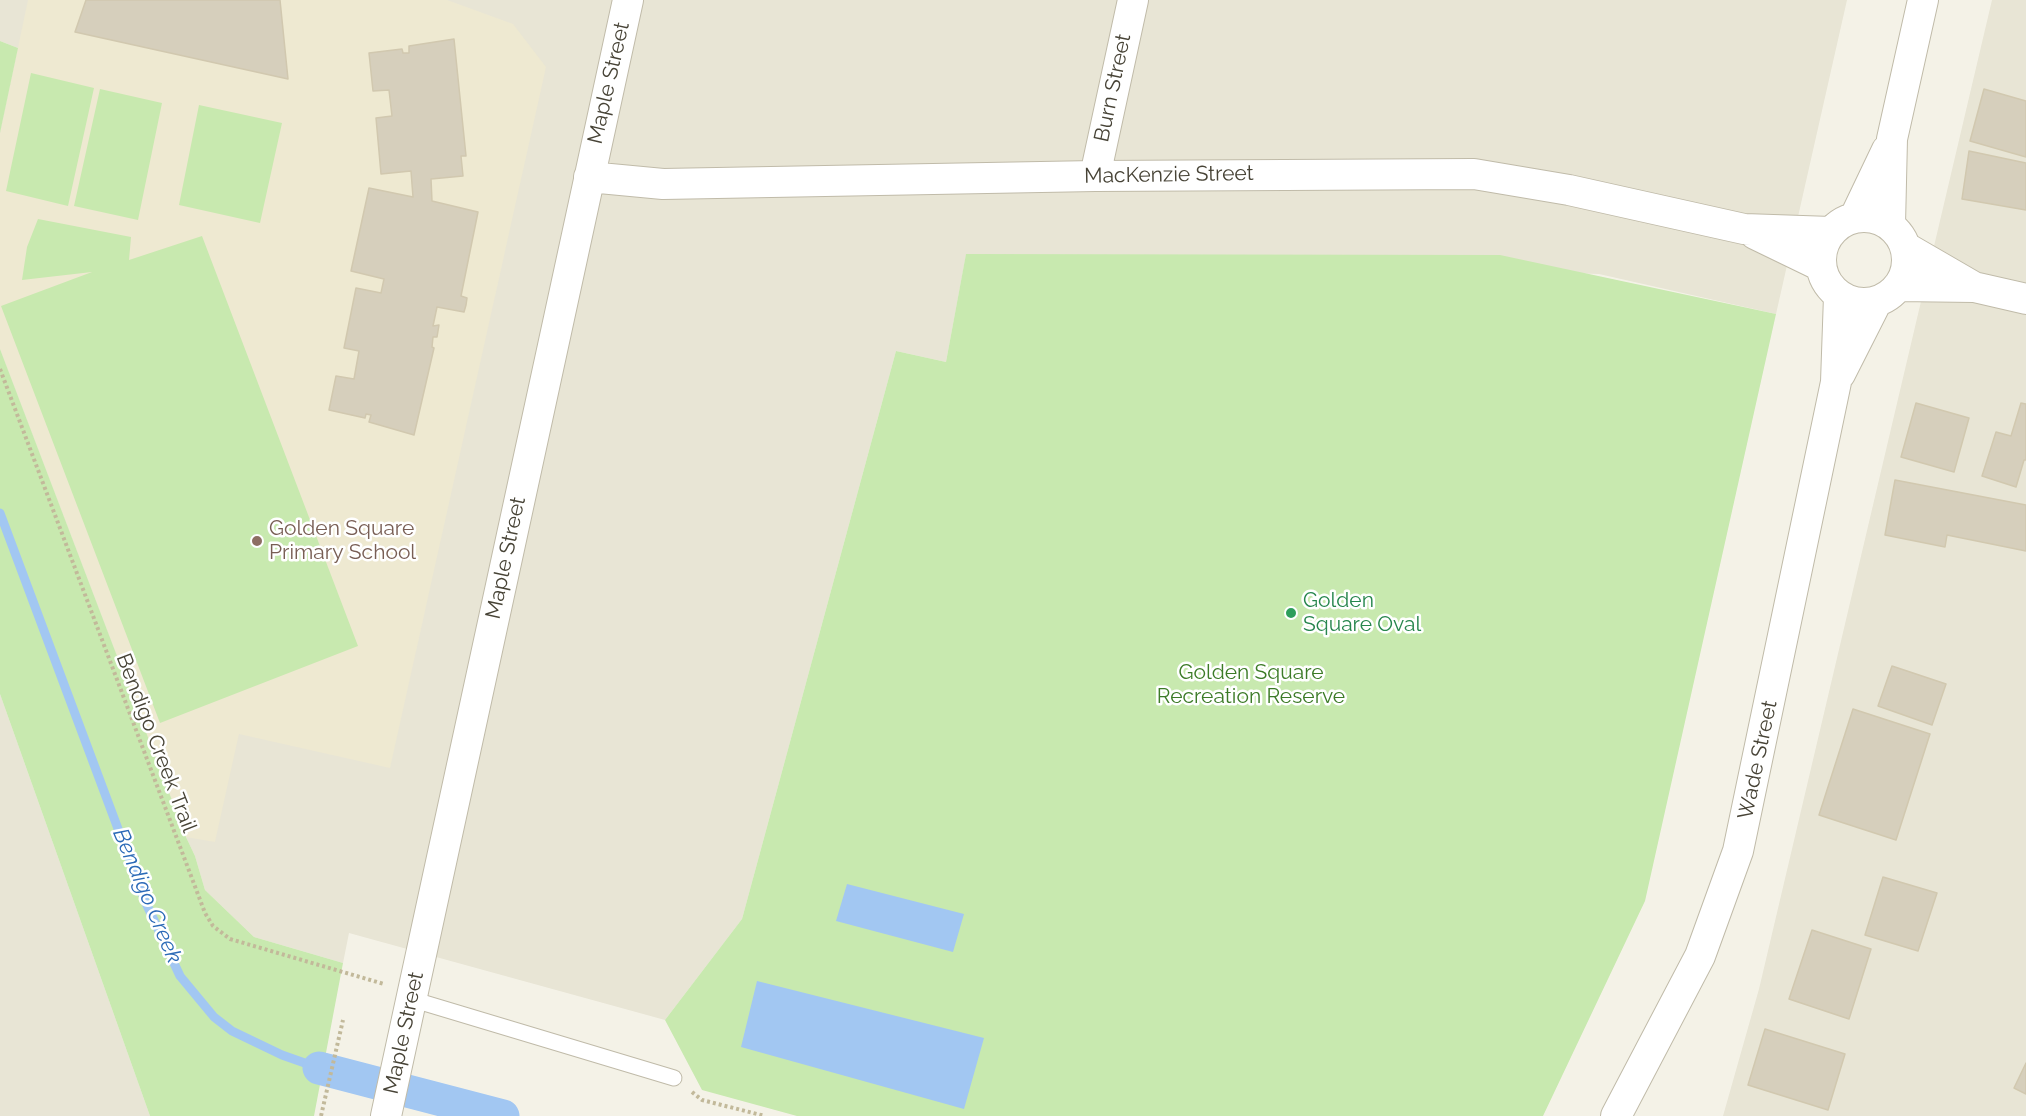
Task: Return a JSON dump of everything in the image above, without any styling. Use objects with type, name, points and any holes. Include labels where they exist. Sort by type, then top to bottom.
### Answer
[{"type":"street","name":"Maple Street","points":[[386,1116],[628,0]]},
{"type":"street","name":"Burn Street","points":[[1095,176],[1133,0]]},
{"type":"street","points":[[1888,294],[1905,274],[1907,261],[1897,236],[1892,139],[1923,0]]},
{"type":"street","points":[[1892,139],[1843,225],[1821,254],[1821,266],[1831,288],[1839,296],[1864,304],[1888,294],[1974,287],[2026,299]]},
{"type":"street","name":"MacKenzie Street","points":[[589,177],[663,184],[1095,176],[1474,174],[1569,190],[1744,228],[1843,225]]},
{"type":"street","points":[[1843,225],[1867,216],[1974,287]]},
{"type":"street","name":"MacKenzie Street","points":[[1744,228],[1821,266]]},
{"type":"street","name":"Wade Street","points":[[1836,382],[1888,294]]},
{"type":"street","name":"Wade Street","points":[[1616,1116],[1700,956],[1720,907],[1738,851],[1836,382],[1839,296]]},
{"type":"lane","points":[[411,999],[674,1078]]},
{"type":"path","name":"Bendigo Creek Trail","points":[[0,369],[193,880],[213,926],[230,939],[380,981],[411,999]]},
{"type":"path","points":[[321,1116],[343,1020]]},
{"type":"path","points":[[674,1078],[702,1100],[765,1116]]},
{"type":"shaded area","points":[[0,0],[1847,0],[1776,314],[1599,274],[966,255],[946,362],[896,351],[742,919],[665,1020],[349,933],[343,963],[254,937],[205,890],[195,856],[0,349],[0,133],[18,48],[0,41]]},
{"type":"shaded area","name":"Golden Square Primary School","points":[[28,0],[447,0],[513,24],[546,67],[390,768],[239,734],[215,842],[186,837],[0,349],[0,133]]},
{"type":"shaded area","points":[[1992,0],[2026,0],[2026,1116],[1723,1116],[1759,989]]},
{"type":"shaded area","points":[[0,694],[150,1116],[0,1116]]},
{"type":"green space","points":[[0,41],[18,48],[0,133]]},
{"type":"green space","points":[[31,73],[94,88],[68,206],[6,191]]},
{"type":"green space","points":[[100,89],[162,103],[138,220],[74,206]]},
{"type":"green space","points":[[199,105],[282,123],[260,223],[179,205]]},
{"type":"green space","points":[[38,219],[131,237],[129,260],[202,236],[358,646],[160,723],[1,306],[92,272],[22,280],[27,247]]},
{"type":"green space","name":"Golden Square Recreation Reserve","points":[[966,254],[1500,255],[1776,314],[1645,901],[1543,1116],[797,1116],[702,1090],[665,1020],[742,919],[896,351],[946,362]]},
{"type":"green space","points":[[0,349],[195,856],[205,890],[254,937],[343,963],[314,1116],[150,1116],[0,694]]},
{"type":"water","points":[[847,884],[964,914],[953,952],[836,921]]},
{"type":"water","points":[[757,981],[984,1038],[964,1109],[741,1047]]},
{"type":"building","points":[[86,0],[280,0],[288,79],[75,32]]},
{"type":"building","points":[[454,39],[466,156],[461,156],[463,176],[431,179],[432,201],[478,212],[461,296],[467,298],[464,312],[437,307],[433,326],[439,325],[437,337],[433,337],[432,347],[434,348],[414,435],[369,422],[371,415],[366,414],[365,418],[329,410],[336,376],[354,379],[359,351],[344,348],[356,288],[381,293],[384,279],[351,271],[369,188],[413,197],[411,171],[381,174],[376,118],[392,116],[389,90],[373,91],[369,53],[402,49],[403,53],[409,53],[409,46]]},
{"type":"building","points":[[1984,89],[2026,101],[2026,157],[1970,141]]},
{"type":"building","points":[[1969,151],[2026,163],[2026,210],[1962,199]]},
{"type":"building","points":[[1916,403],[1969,418],[1954,472],[1901,457]]},
{"type":"building","points":[[2021,403],[2026,404],[2026,460],[2024,460],[2016,487],[1982,476],[1996,432],[2011,436]]},
{"type":"building","points":[[1895,480],[2026,505],[2026,551],[1947,535],[1945,547],[1885,535]]},
{"type":"building","points":[[1892,666],[1946,684],[1932,725],[1878,706]]},
{"type":"building","points":[[1853,709],[1930,734],[1896,840],[1819,815]]},
{"type":"building","points":[[1883,877],[1937,893],[1918,951],[1865,935]]},
{"type":"building","points":[[1812,930],[1871,949],[1849,1019],[1789,999]]},
{"type":"building","points":[[1765,1029],[1845,1054],[1828,1110],[1748,1085]]},
{"type":"building","points":[[2026,1063],[2026,1094],[2014,1088]]},
{"type":"waterway","name":"Bendigo Creek","points":[[0,513],[145,901],[180,976],[214,1017],[232,1031],[282,1055],[319,1068]]},
{"type":"waterway","name":"Bendigo Creek","points":[[319,1068],[503,1116]]},
{"type":"place","name":"Golden Square Primary School","points":[[257,541]]},
{"type":"place","name":"Golden Square Oval","points":[[1291,613]]}]
